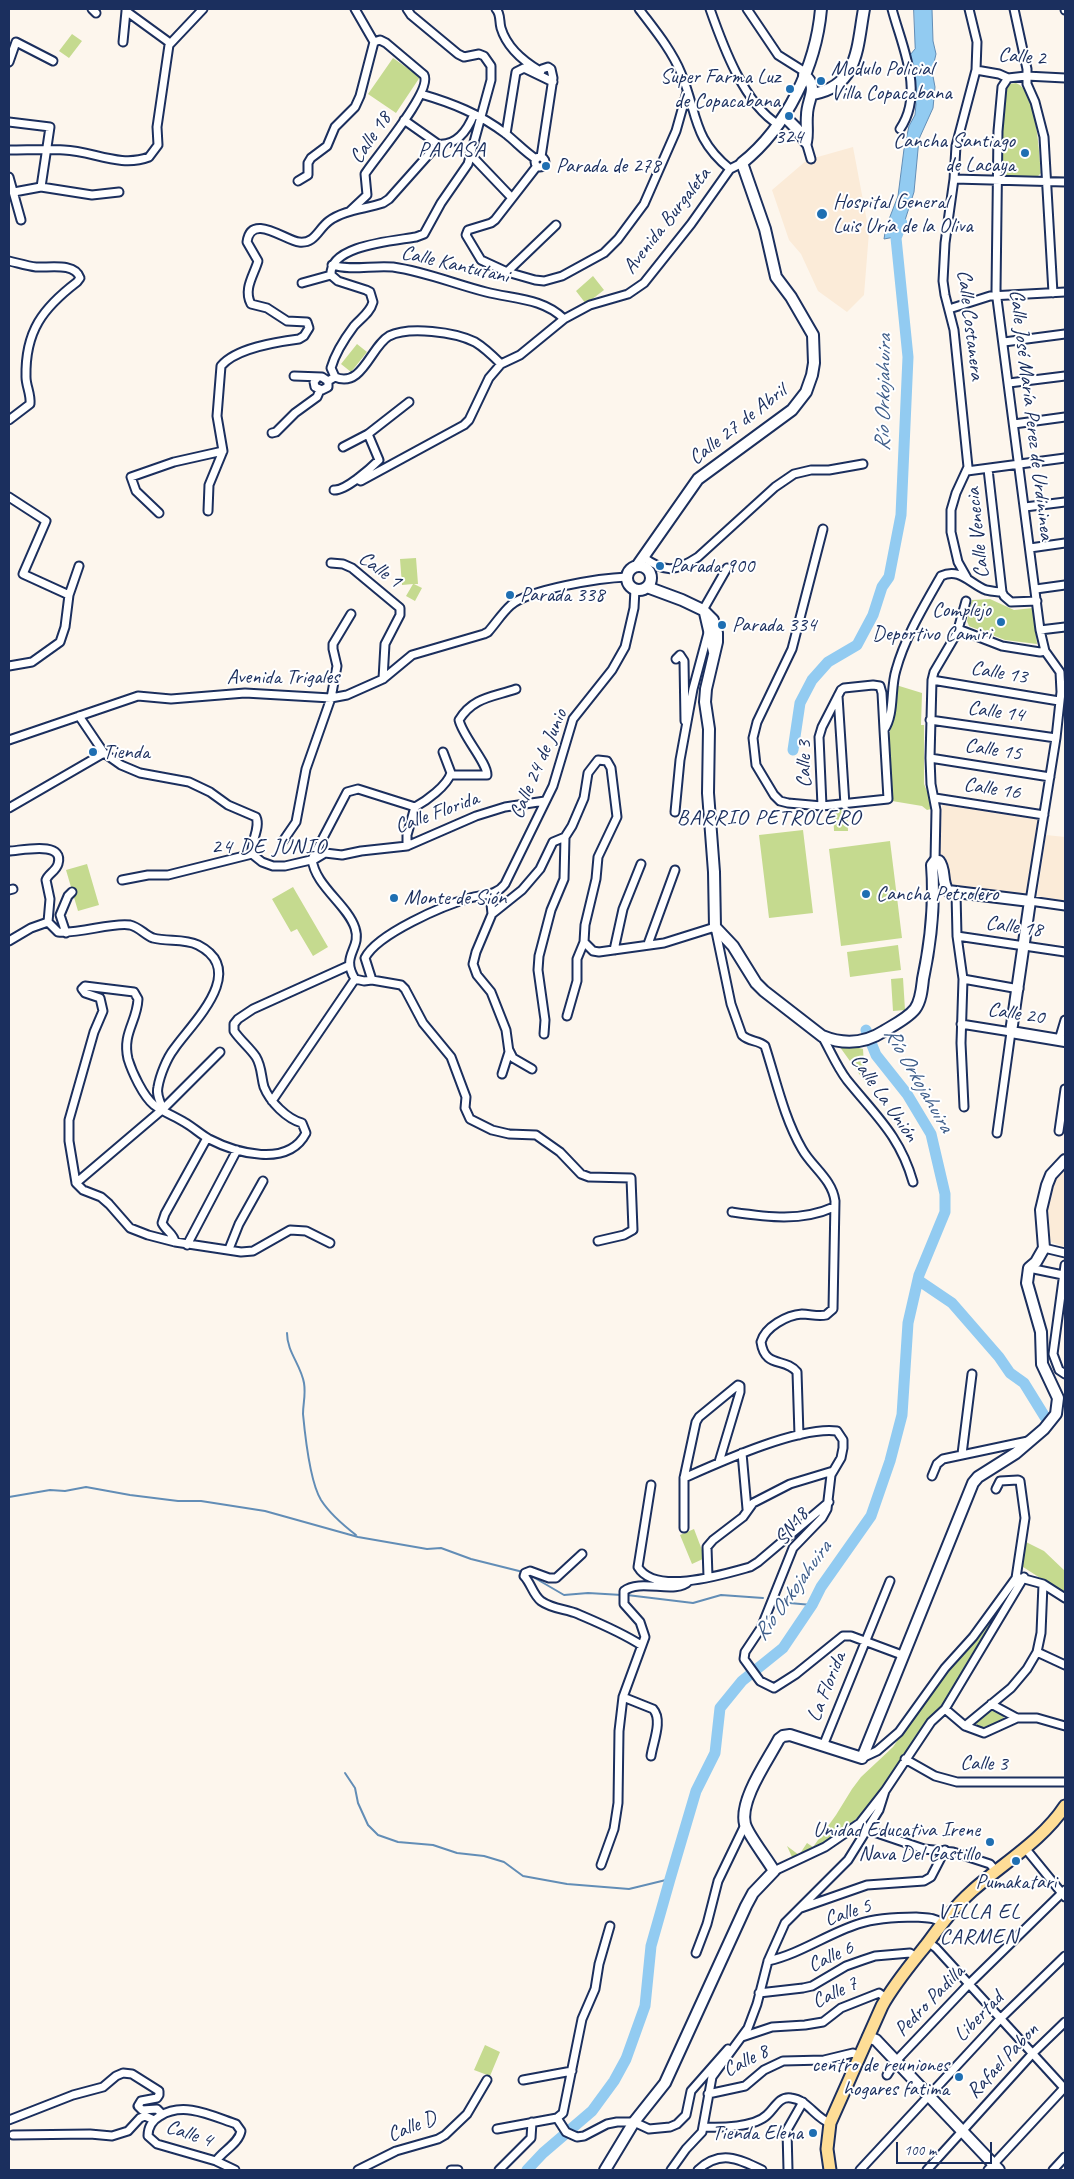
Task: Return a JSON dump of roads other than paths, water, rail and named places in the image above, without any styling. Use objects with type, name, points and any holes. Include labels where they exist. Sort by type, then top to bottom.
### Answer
[{"type":"main road","points":[[742,163],[781,121],[805,73],[815,46],[821,9]]},
{"type":"main road","points":[[813,94],[828,89],[844,80],[848,75],[857,45],[864,9]]},
{"type":"main road","points":[[805,73],[812,84],[813,94],[807,110],[806,142]]},
{"type":"main road","points":[[781,121],[797,129],[806,142]]},
{"type":"main road","name":"Calle 27 de Abril","points":[[640,561],[698,480],[792,410],[806,392],[812,375],[814,363],[813,335],[791,297],[776,277],[765,228],[742,163]]},
{"type":"main road","points":[[640,561],[650,572],[651,580],[647,587],[642,590],[635,589],[629,584],[627,577],[630,569],[640,561]]},
{"type":"main road","points":[[647,587],[682,600],[704,612],[712,631],[714,653],[706,689],[706,702],[709,729],[708,793],[715,927],[733,946],[756,983],[822,1036],[847,1043],[859,1042],[876,1036],[916,1008],[932,932],[932,865],[935,861],[939,861],[946,889],[956,893],[1030,901],[1019,988],[1011,1032]]},
{"type":"main road","name":"Calle 20","points":[[1011,1032],[1062,1040]]},
{"type":"main road","points":[[605,2170],[634,2122],[665,2083],[746,1906],[758,1887],[774,1870],[745,1825],[745,1813],[748,1798],[779,1739],[790,1735],[862,1758],[973,1483],[978,1477],[1016,1453],[1051,1422],[1058,1406],[1058,1398],[1042,1364],[1041,1332],[1027,1288],[1029,1268],[1036,1262],[1044,1248],[1041,1210],[1046,1185],[1051,1175],[1065,1160]]},
{"type":"main road","points":[[830,2170],[827,2149],[830,2123],[886,1998],[942,1923],[972,1891],[1048,1827],[1065,1806]]},
{"type":"main road","points":[[868,2036],[876,2040],[963,2130],[994,2168]]},
{"type":"street","points":[[9,150],[81,152],[121,162],[149,157],[158,145],[157,127],[166,54],[170,43],[203,9]]},
{"type":"street","points":[[298,181],[308,176],[308,163],[311,158],[327,146],[335,127],[355,107],[360,96],[374,42],[356,9]]},
{"type":"street","points":[[331,275],[332,265],[344,254],[357,248],[416,238],[424,234],[441,203],[468,164],[478,116],[492,80],[492,66],[484,56],[479,54],[464,57],[458,54],[411,15],[407,9]]},
{"type":"street","points":[[496,9],[501,30],[515,52],[524,62],[553,82]]},
{"type":"street","points":[[639,9],[662,39],[674,59],[703,141],[716,159],[730,170]]},
{"type":"street","points":[[710,9],[723,42],[748,93],[765,115],[781,121]]},
{"type":"street","points":[[746,9],[778,54],[805,73]]},
{"type":"street","points":[[892,9],[900,31],[912,90],[909,107],[900,129]]},
{"type":"street","name":"Calle Costanera","points":[[967,471],[954,330],[943,281],[945,243],[954,179],[956,146],[976,70],[977,42],[969,9]]},
{"type":"street","points":[[1014,9],[1027,69],[1027,84],[1035,102],[1044,137],[1053,293]]},
{"type":"street","points":[[126,10],[170,43]]},
{"type":"street","points":[[123,42],[126,10]]},
{"type":"street","name":"Calle 18","points":[[348,212],[365,198],[367,192],[365,174],[421,94],[426,79],[386,43],[380,40],[374,42]]},
{"type":"street","points":[[9,62],[16,42],[53,61]]},
{"type":"street","points":[[540,73],[543,67],[550,68],[553,82],[538,161],[512,198],[491,223],[466,233],[466,238],[481,260],[507,272],[536,280],[553,279],[610,248],[618,239],[644,204],[678,124],[687,92]]},
{"type":"street","points":[[506,134],[515,75],[524,68],[540,73]]},
{"type":"street","name":"Calle 2","points":[[976,70],[999,74],[1008,78],[1026,76],[1065,78]]},
{"type":"street","name":"Calle José María Perez de Urdininea","points":[[1008,78],[1002,87],[998,131],[997,296],[1040,630],[1045,650],[1063,675],[1056,738],[1030,901]]},
{"type":"street","points":[[421,94],[456,104],[478,116],[506,134],[538,161]]},
{"type":"street","points":[[404,120],[438,144],[443,144],[459,138],[478,116]]},
{"type":"street","points":[[9,122],[50,127],[41,187]]},
{"type":"street","points":[[806,142],[811,159]]},
{"type":"street","points":[[208,511],[209,484],[223,451],[218,416],[221,366],[227,360],[259,347],[299,340],[309,328],[308,322],[287,320],[267,308],[251,304],[248,298],[249,285],[258,258],[247,239],[255,230],[263,228],[300,242],[312,240],[329,221],[348,212],[373,206],[389,199],[438,144]]},
{"type":"street","points":[[470,154],[512,198]]},
{"type":"street","name":"Avenida Burgaleta","points":[[358,479],[361,481],[464,425],[469,420],[489,378],[501,364],[520,355],[564,319],[590,305],[628,294],[644,283],[691,224],[730,170],[742,163]]},
{"type":"street","points":[[954,179],[1065,182]]},
{"type":"street","points":[[10,181],[21,220]]},
{"type":"street","points":[[14,192],[41,187],[92,195],[119,192]]},
{"type":"street","points":[[507,272],[556,225]]},
{"type":"street","points":[[9,261],[37,267],[55,266],[70,269],[77,272],[80,278],[50,304],[41,317],[28,352],[26,377],[30,404],[9,420]]},
{"type":"street","name":"Calle Kantutani","points":[[332,265],[342,268],[374,266],[434,275],[485,292],[529,300],[554,310],[564,319]]},
{"type":"street","points":[[302,283],[331,275]]},
{"type":"street","points":[[331,275],[338,281],[370,292],[373,302],[368,313],[352,329],[333,361],[331,368],[335,377]]},
{"type":"street","points":[[949,309],[997,296],[1065,292]]},
{"type":"street","points":[[272,433],[276,432],[295,413],[317,397],[320,390],[326,388],[328,381],[335,377],[345,378],[362,370],[387,337],[410,331],[462,336],[487,350],[501,364]]},
{"type":"street","points":[[1004,342],[1065,334]]},
{"type":"street","points":[[294,376],[324,377],[328,381]]},
{"type":"street","points":[[1009,383],[1065,376]]},
{"type":"street","points":[[317,378],[314,384],[316,389],[320,390]]},
{"type":"street","points":[[343,447],[368,434],[410,402]]},
{"type":"street","points":[[1014,424],[1065,417]]},
{"type":"street","points":[[334,490],[338,490],[358,479],[358,476],[379,460],[368,434]]},
{"type":"street","points":[[159,513],[136,491],[131,477],[174,462],[223,451]]},
{"type":"street","points":[[967,578],[958,562],[951,532],[951,510],[958,488],[967,471],[1065,458]]},
{"type":"street","points":[[640,561],[662,569],[677,568],[688,564],[775,487],[794,474],[811,470],[829,470],[863,464]]},
{"type":"street","name":"Calle Venecia","points":[[988,469],[1002,592]]},
{"type":"street","points":[[9,497],[46,520],[23,574],[69,595]]},
{"type":"street","points":[[1025,507],[1065,502]]},
{"type":"street","points":[[823,529],[792,649],[757,722],[753,750],[756,765],[761,776],[780,801],[795,805],[822,806],[845,805],[888,799],[882,693],[880,686],[844,688],[838,695],[845,805]]},
{"type":"street","points":[[1030,548],[1065,543]]},
{"type":"street","name":"Calle 1","points":[[331,563],[343,564],[352,568],[398,605],[401,611],[385,644],[382,679]]},
{"type":"street","points":[[9,666],[32,662],[60,642],[65,627],[69,595],[79,566]]},
{"type":"street","points":[[704,612],[727,568]]},
{"type":"street","points":[[884,730],[889,723],[896,670],[902,651],[942,576],[951,573],[967,578],[986,590],[1002,592],[1011,602],[1037,601]]},
{"type":"street","name":"Avenida Trigales","points":[[9,740],[138,696],[171,699],[245,693],[331,698],[357,692],[382,679],[412,655],[488,632],[506,609],[521,599],[582,582],[627,577]]},
{"type":"street","points":[[1036,589],[1065,585]]},
{"type":"street","name":"Calle 24 de Junio","points":[[490,894],[501,889],[505,884],[557,776],[573,719],[612,670],[625,646],[634,608],[635,589]]},
{"type":"street","points":[[935,861],[935,798],[930,784],[932,680],[934,672],[958,629],[966,601]]},
{"type":"street","points":[[283,841],[296,822],[306,769],[331,698],[337,666],[333,649],[334,644],[351,614]]},
{"type":"street","points":[[1040,630],[1065,627]]},
{"type":"street","points":[[958,629],[1002,646],[1040,652],[1045,650]]},
{"type":"street","points":[[675,812],[680,760],[693,689],[712,631]]},
{"type":"street","points":[[676,658],[680,655],[684,661],[686,731]]},
{"type":"street","name":"Calle 13","points":[[932,680],[1059,701]]},
{"type":"street","points":[[407,846],[407,835],[415,807],[438,789],[451,775],[487,775],[486,769],[467,739],[459,720],[466,709],[476,702],[516,689]]},
{"type":"street","name":"Calle 3","points":[[822,806],[819,737],[838,695]]},
{"type":"street","points":[[79,716],[104,753],[131,771],[189,782],[210,792],[228,805],[253,814],[258,820],[251,844],[252,854],[168,875],[148,875],[122,880]]},
{"type":"street","name":"Calle 14","points":[[930,720],[1056,738]]},
{"type":"street","points":[[443,752],[451,775]]},
{"type":"street","points":[[9,808],[104,753]]},
{"type":"street","name":"Calle 15","points":[[930,758],[1050,777]]},
{"type":"street","points":[[544,1034],[545,1020],[538,970],[539,956],[551,910],[564,878],[565,837],[584,798],[588,773],[598,760],[607,761],[611,768],[617,816],[598,857],[596,879],[585,925],[584,942],[577,959],[576,981],[567,1016]]},
{"type":"street","points":[[330,1243],[306,1231],[290,1230],[253,1251],[241,1252],[187,1245],[148,1236],[130,1228],[101,1197],[83,1190],[76,1183],[69,1141],[69,1120],[104,1006],[100,998],[85,993],[82,989],[88,986],[124,989],[136,994],[138,1004],[127,1035],[128,1060],[146,1095],[154,1105],[206,1138],[237,1150],[250,1153],[278,1153],[296,1145],[306,1133],[302,1123],[293,1121],[272,1101],[265,1089],[261,1067],[255,1056],[234,1031],[234,1024],[253,1009],[348,966],[357,938],[354,926],[320,878],[313,866],[312,859],[343,799],[350,790],[358,789],[415,807]]},
{"type":"street","name":"Calle 16","points":[[935,798],[1044,816]]},
{"type":"street","name":"Calle Florida","points":[[252,854],[262,862],[273,866],[285,866],[312,859],[324,853],[342,855],[407,846],[476,816],[505,807],[545,801]]},
{"type":"street","points":[[532,1069],[513,1058],[494,998],[477,975],[473,964],[492,914],[522,890],[540,869],[553,842],[565,837]]},
{"type":"street","points":[[9,851],[47,848],[57,856],[57,866],[46,880],[50,899],[48,922],[58,932],[66,933],[129,925],[153,938],[196,944],[206,949],[216,961],[218,978],[212,999],[173,1050],[159,1081],[157,1090],[163,1109]]},
{"type":"street","points":[[614,950],[623,909],[641,864]]},
{"type":"street","points":[[648,944],[675,870]]},
{"type":"street","points":[[66,933],[60,915],[68,896],[72,892]]},
{"type":"street","points":[[956,893],[963,979],[961,1024],[964,1107]]},
{"type":"street","points":[[372,980],[365,958],[368,951],[386,937],[471,897],[490,894],[492,914]]},
{"type":"street","points":[[1030,901],[1065,906]]},
{"type":"street","points":[[9,941],[31,928],[48,922]]},
{"type":"street","points":[[584,942],[593,951],[614,950],[678,940],[715,927],[731,1004],[738,1025],[746,1039],[760,1042],[765,1046],[795,1136],[803,1151],[831,1187],[835,1201],[833,1309],[826,1315],[806,1314],[790,1317],[766,1332],[761,1342],[765,1355],[771,1360],[790,1366],[797,1372],[799,1435],[742,1453],[684,1478]]},
{"type":"street","name":"Calle 18","points":[[958,936],[1065,952]]},
{"type":"street","points":[[348,966],[355,978],[364,981],[372,980],[379,983],[401,985],[406,989],[423,1023],[451,1057],[466,1097],[465,1108],[470,1119],[492,1130],[509,1134],[536,1135],[560,1152],[581,1174],[589,1177],[631,1178],[634,1230],[624,1235],[598,1241]]},
{"type":"street","points":[[272,1101],[355,978]]},
{"type":"street","points":[[963,979],[1019,988]]},
{"type":"street","points":[[1062,1040],[1065,1020]]},
{"type":"street","name":"Calle 20","points":[[961,1024],[1011,1032]]},
{"type":"street","points":[[997,1132],[1011,1032]]},
{"type":"street","name":"Calle La Unión","points":[[822,1036],[846,1078],[880,1117],[900,1147],[914,1182]]},
{"type":"street","points":[[502,1074],[509,1050]]},
{"type":"street","points":[[76,1183],[163,1109],[220,1052]]},
{"type":"street","points":[[1059,1131],[1065,1089]]},
{"type":"street","points":[[175,1242],[174,1236],[166,1231],[162,1223],[206,1138]]},
{"type":"street","points":[[187,1245],[237,1150]]},
{"type":"street","points":[[229,1249],[239,1224],[263,1181]]},
{"type":"street","points":[[732,1212],[795,1218],[814,1215],[834,1206]]},
{"type":"street","points":[[1044,1248],[1065,1253]]},
{"type":"street","points":[[1063,1373],[1053,1354],[1065,1265]]},
{"type":"street","points":[[1029,1268],[1063,1275]]},
{"type":"street","points":[[962,1454],[972,1374]]},
{"type":"street","points":[[684,1528],[684,1478],[696,1422],[699,1417],[738,1385],[740,1386],[740,1392],[719,1462]]},
{"type":"street","name":"SN18","points":[[799,1435],[834,1431],[840,1434],[843,1440],[841,1458],[833,1471],[829,1502],[822,1518],[803,1536],[789,1555],[761,1628],[745,1652],[744,1659],[746,1665],[760,1681],[769,1687],[778,1686],[815,1660],[842,1636],[851,1636],[865,1642]]},
{"type":"street","points":[[932,1476],[937,1464],[943,1458],[1028,1441]]},
{"type":"street","points":[[742,1453],[747,1510]]},
{"type":"street","points":[[708,1577],[707,1547],[713,1540],[743,1517],[753,1503],[790,1484],[833,1471]]},
{"type":"street","points":[[774,1870],[825,1847],[860,1823],[885,1791],[931,1722],[945,1709],[1020,1578],[1024,1518],[1020,1482],[1018,1480],[1003,1480],[1000,1481],[996,1489]]},
{"type":"street","points":[[651,1485],[638,1567],[645,1575],[658,1581],[689,1581],[744,1569],[758,1562],[829,1502]]},
{"type":"street","points":[[582,1554],[556,1578],[549,1578],[535,1572],[526,1572],[524,1576],[530,1582],[536,1597],[544,1603],[577,1613],[626,1635],[641,1644]]},
{"type":"street","points":[[1020,1578],[1043,1584],[1065,1598]]},
{"type":"street","points":[[862,1758],[877,1751],[899,1732],[945,1668],[1020,1578]]},
{"type":"street","points":[[601,1865],[614,1829],[618,1803],[619,1731],[623,1698],[645,1636],[643,1627],[623,1601],[624,1590],[632,1586],[680,1586],[689,1581]]},
{"type":"street","name":"La Florida","points":[[823,1746],[890,1581]]},
{"type":"street","points":[[965,1726],[1012,1688],[1037,1652],[1041,1633],[1043,1584]]},
{"type":"street","points":[[865,1642],[902,1655]]},
{"type":"street","points":[[1037,1652],[1065,1665]]},
{"type":"street","points":[[623,1698],[653,1709],[656,1713],[658,1720],[651,1756]]},
{"type":"street","points":[[991,1704],[1017,1718]]},
{"type":"street","points":[[945,1709],[965,1726],[988,1732],[1017,1718],[1037,1718],[1065,1726]]},
{"type":"street","name":"Calle 3","points":[[905,1759],[935,1776],[957,1782],[1065,1782]]},
{"type":"street","points":[[671,2170],[686,2149],[700,2136],[704,2127],[712,2077],[730,2050],[742,2038],[753,2017],[768,1961],[785,1923],[848,1860],[879,1810],[885,1791]]},
{"type":"street","points":[[696,1953],[707,1924],[718,1881],[745,1825]]},
{"type":"street","points":[[868,1830],[924,1849],[945,1850],[990,1864],[996,1871]]},
{"type":"street","points":[[1025,1848],[1064,1893]]},
{"type":"street","points":[[800,1908],[867,1885],[924,1881],[931,1877],[945,1850]]},
{"type":"street","name":"Pedro Padilla","points":[[887,2075],[896,2061],[968,1985],[1064,1893]]},
{"type":"street","name":"Calle 5","points":[[768,1961],[788,1955],[859,1924],[876,1919],[936,1918],[942,1923]]},
{"type":"street","points":[[558,2121],[566,2104],[582,2019],[595,1989],[599,1964],[610,1926]]},
{"type":"street","points":[[928,1942],[936,1948],[968,1985],[1065,2088],[994,2168]]},
{"type":"street","name":"Calle 6","points":[[759,1992],[790,1991],[812,1986],[846,1966],[875,1956],[910,1952],[916,1957]]},
{"type":"street","name":"Libertad","points":[[860,2170],[1001,2018],[1065,1956]]},
{"type":"street","name":"Calle 7","points":[[742,2038],[772,2027],[823,2022],[841,2008],[871,1995],[879,1993],[886,1998]]},
{"type":"street","name":"Rafael Pabon","points":[[927,2170],[1034,2053],[1065,2022]]},
{"type":"street","points":[[558,2121],[570,2135],[577,2137],[584,2136],[607,2124],[634,2122],[645,2128],[656,2130],[677,2124],[689,2109],[691,2091],[724,2051],[730,2050]]},
{"type":"street","name":"Calle 8","points":[[708,2094],[745,2086],[764,2070],[783,2061],[824,2060],[853,2053],[859,2056]]},
{"type":"street","points":[[523,2080],[572,2071]]},
{"type":"street","points":[[9,2120],[73,2095],[103,2087],[116,2076],[126,2073],[132,2074],[159,2091],[160,2095],[157,2098],[141,2101],[138,2106],[142,2110],[157,2109],[162,2114]]},
{"type":"street","name":"Calle D","points":[[358,2170],[396,2151],[438,2139],[445,2135],[467,2114],[487,2080]]},
{"type":"street","points":[[704,2127],[755,2123],[767,2115],[782,2099],[794,2098],[803,2102],[822,2120],[830,2123]]},
{"type":"street","points":[[788,2170],[787,2130],[803,2102]]},
{"type":"street","points":[[13,2135],[90,2134],[112,2136],[128,2131],[140,2118],[145,2116],[154,2120],[162,2114],[184,2109],[236,2124],[241,2131],[239,2138],[222,2152],[216,2161]]},
{"type":"street","name":"Calle 4","points":[[154,2120],[148,2131],[148,2136],[157,2144],[216,2161],[235,2170]]},
{"type":"street","points":[[496,2129],[532,2122],[558,2121]]},
{"type":"street","points":[[499,2170],[531,2138],[532,2122]]},
{"type":"street","points":[[698,2170],[715,2158],[728,2157],[762,2170]]},
{"type":"street","points":[[1053,2170],[1065,2157]]},
{"type":"street","points":[[451,2170],[458,2170]]},
{"type":"water","points":[[914,9],[932,9],[933,41],[936,54],[932,71],[935,87],[933,108],[919,139],[914,192],[900,236],[884,239],[886,227],[898,196],[909,126],[915,115],[916,104],[910,55],[915,49]]},
{"type":"waterway","name":"Río Orkojahuira","points":[[793,750],[800,703],[812,680],[828,662],[857,645],[873,615],[882,587],[889,577],[901,515],[908,357],[896,238],[902,223]]},
{"type":"waterway","name":"Río Orkojahuira","points":[[527,2170],[543,2153],[592,2111],[614,2081],[626,2059],[645,2006],[651,1946],[670,1879],[696,1791],[715,1753],[720,1708],[742,1681],[783,1648],[812,1605],[821,1587],[871,1516],[890,1461],[902,1415],[908,1323],[919,1275],[945,1212],[945,1194],[931,1134],[907,1094],[876,1055],[866,1030]]},
{"type":"waterway","points":[[918,1280],[952,1303],[999,1357],[1010,1373],[1024,1383],[1045,1417]]},
{"type":"waterway","points":[[287,1333],[289,1346],[304,1383],[303,1414],[305,1434],[317,1492],[333,1515],[356,1535]]},
{"type":"waterway","points":[[9,1497],[50,1490],[65,1491],[86,1487],[178,1501],[201,1501],[265,1511],[358,1537],[427,1549],[441,1548],[471,1559],[523,1572]]},
{"type":"waterway","points":[[528,1574],[564,1595],[588,1593],[622,1595]]},
{"type":"waterway","points":[[627,1595],[693,1603],[721,1595],[763,1598]]},
{"type":"waterway","points":[[778,1602],[812,1605]]},
{"type":"waterway","points":[[345,1773],[355,1788],[358,1803],[368,1825],[378,1835],[398,1842],[433,1845],[457,1853],[484,1856],[504,1862],[523,1876],[567,1884],[629,1889],[670,1879]]},
{"type":"place","name":"Modulo Policial Villa Copacabana","points":[[821,81]]},
{"type":"place","name":"Super Farma Luz de Copacabana","points":[[790,89]]},
{"type":"place","name":"324","points":[[789,116]]},
{"type":"place","name":"Cancha Santiago de Lacaya","points":[[1025,153]]},
{"type":"place","name":"Parada de 278","points":[[546,166]]},
{"type":"place","name":"Hospital General Luis Uría de la Oliva","points":[[822,214]]},
{"type":"place","name":"Parada 900","points":[[660,566]]},
{"type":"place","name":"Parada 338","points":[[510,595]]},
{"type":"place","name":"Complejo Deportivo Camiri","points":[[1001,622]]},
{"type":"place","name":"Parada 334","points":[[722,625]]},
{"type":"place","name":"Tienda","points":[[93,752]]},
{"type":"place","name":"Cancha Petrolero","points":[[866,894]]},
{"type":"place","name":"Monte de Sión","points":[[394,898]]},
{"type":"place","name":"Unidad Educativa Irene Nava Del Castillo","points":[[990,1842]]},
{"type":"place","name":"Pumakatari","points":[[1016,1861]]},
{"type":"place","name":"centro de reuniones hogares fatima","points":[[959,2077]]},
{"type":"place","name":"Tienda Elena","points":[[813,2133]]},
{"type":"district","name":"PACASA","points":[[452,150]]},
{"type":"district","name":"BARRIO PETROLERO","points":[[769,818]]},
{"type":"district","name":"24 DE JUNIO","points":[[269,847]]},
{"type":"district","name":"VILLA EL CARMEN","points":[[979,1924]]}]
